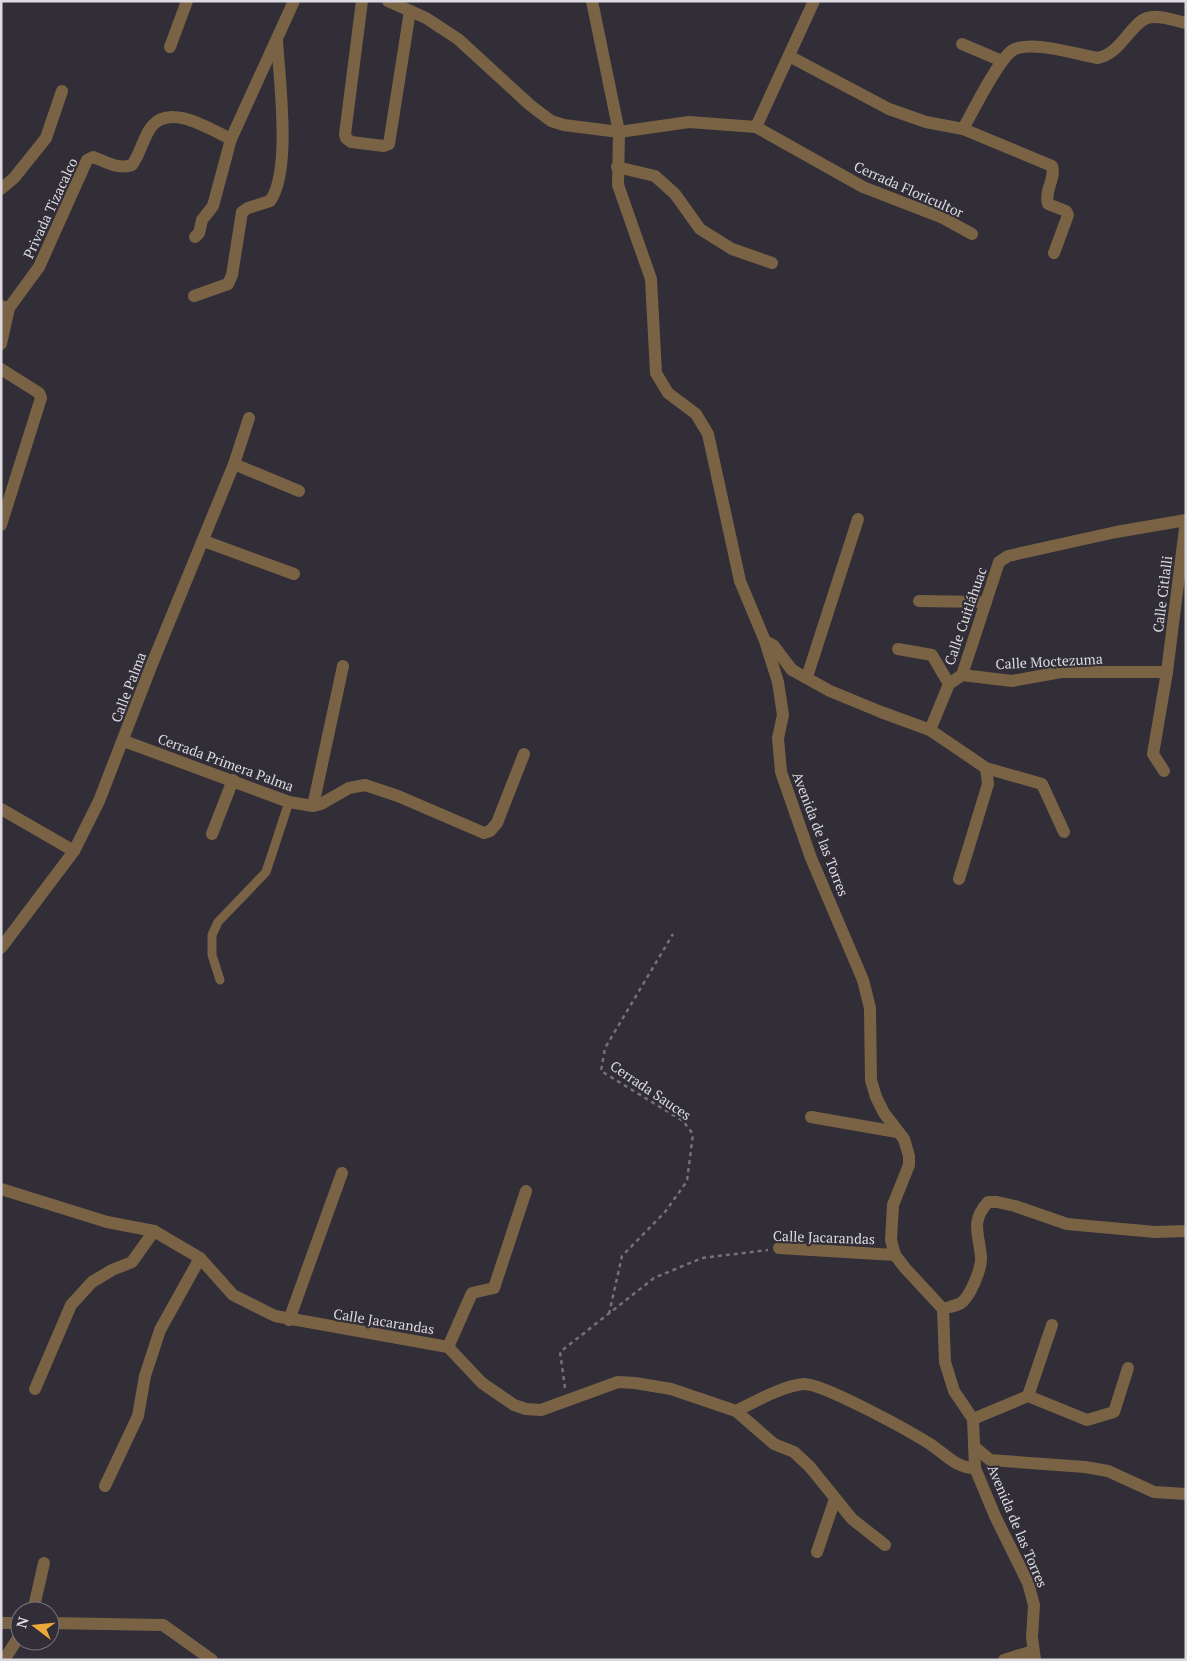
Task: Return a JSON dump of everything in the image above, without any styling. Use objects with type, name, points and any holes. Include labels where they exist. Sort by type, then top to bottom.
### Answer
[{"type":"street","points":[[170,47],[187,1]]},
{"type":"street","points":[[195,237],[199,233],[202,220],[212,206],[231,139],[294,1]]},
{"type":"street","points":[[362,1],[345,134],[346,138],[351,142],[384,146],[389,144],[410,11]]},
{"type":"street","points":[[388,1],[410,11],[458,39],[530,105],[551,121],[564,125],[619,132],[689,122],[756,127],[814,1]]},
{"type":"street","name":"Avenida de las Torres","points":[[592,1],[619,132],[618,185],[651,278],[656,374],[668,393],[696,414],[708,434],[735,562],[754,618],[765,641],[782,702],[783,714],[778,738],[781,772],[811,858],[863,980],[870,1008],[871,1080],[884,1113],[904,1139],[909,1156],[909,1165],[893,1205],[891,1240],[895,1255]]},
{"type":"street","points":[[962,128],[1002,61],[1012,50],[1031,47],[1097,58],[1107,56],[1146,18],[1157,17],[1186,23]]},
{"type":"street","points":[[194,296],[228,284],[232,275],[242,212],[248,208],[270,201],[279,183],[283,136],[277,40]]},
{"type":"street","points":[[962,44],[1002,61]]},
{"type":"street","points":[[789,56],[889,109],[926,122],[962,128],[1052,166],[1054,172],[1046,195],[1048,204],[1066,211],[1068,215],[1054,252]]},
{"type":"street","points":[[1,189],[14,178],[46,138],[62,91]]},
{"type":"street","name":"Privada Tizacalco","points":[[5,307],[39,267],[87,160],[93,157],[116,167],[124,168],[132,165],[152,126],[162,119],[182,117],[231,139]]},
{"type":"street","name":"Cerrada Floricultor","points":[[756,127],[864,187],[943,218],[972,234]]},
{"type":"street","points":[[617,167],[654,176],[675,194],[700,228],[732,249],[772,263]]},
{"type":"street","points":[[1,344],[5,307]]},
{"type":"street","points":[[1,368],[39,393],[41,398],[1,525]]},
{"type":"street","name":"Calle Palma","points":[[1,948],[74,851],[99,800],[124,741],[152,664],[204,541],[250,418]]},
{"type":"street","points":[[234,464],[299,491]]},
{"type":"street","points":[[807,677],[858,519]]},
{"type":"street","name":"Calle Cuitláhuac","points":[[930,730],[948,684],[962,675],[1000,562],[1008,556],[1116,532],[1186,520]]},
{"type":"street","name":"Calle Citlalli","points":[[1164,771],[1153,754],[1168,672],[1186,520]]},
{"type":"street","points":[[204,541],[294,574]]},
{"type":"street","points":[[919,601],[986,602]]},
{"type":"street","points":[[765,641],[773,645],[792,670],[830,691],[930,730],[986,768],[1042,784],[1064,832]]},
{"type":"street","points":[[898,649],[932,655],[948,684]]},
{"type":"street","points":[[343,666],[313,806],[321,804],[349,788],[365,785],[398,796],[484,833],[490,831],[496,823],[524,754]]},
{"type":"street","name":"Calle Moctezuma","points":[[962,675],[1012,681],[1061,672],[1168,672]]},
{"type":"street","name":"Cerrada Primera Palma","points":[[124,741],[288,802],[313,806]]},
{"type":"street","points":[[959,879],[988,784],[986,768]]},
{"type":"street","points":[[212,834],[232,780]]},
{"type":"street","points":[[1,809],[74,851]]},
{"type":"street","points":[[811,1116],[897,1132]]},
{"type":"street","points":[[289,1320],[342,1173]]},
{"type":"street","name":"Calle Jacarandas","points":[[1,1189],[107,1222],[154,1231],[200,1258],[232,1295],[252,1307],[289,1320],[339,1329],[377,1333],[448,1347],[482,1383],[514,1405],[526,1409],[541,1410],[567,1402]]},
{"type":"street","points":[[448,1347],[472,1292],[494,1288],[526,1191]]},
{"type":"street","points":[[895,1255],[942,1309],[963,1302],[974,1284],[982,1259],[976,1221],[979,1212],[988,1202],[1015,1206],[1067,1224],[1155,1232],[1186,1231]]},
{"type":"street","points":[[35,1389],[71,1305],[92,1282],[112,1270],[132,1262],[154,1231]]},
{"type":"street","name":"Calle Jacarandas","points":[[779,1248],[895,1255]]},
{"type":"street","points":[[105,1486],[138,1416],[145,1376],[160,1330],[200,1258]]},
{"type":"street","name":"Avenida de las Torres","points":[[942,1309],[946,1362],[954,1391],[973,1419],[976,1448],[975,1468],[995,1516],[1028,1583],[1034,1605],[1034,1656]]},
{"type":"street","points":[[1028,1396],[1052,1325]]},
{"type":"street","points":[[973,1419],[1028,1396],[1087,1420],[1114,1412],[1128,1368]]},
{"type":"street","points":[[567,1402],[618,1382],[671,1389],[736,1411],[774,1444],[794,1452],[810,1468],[852,1520],[885,1545]]},
{"type":"street","points":[[736,1411],[790,1387],[805,1384],[820,1388],[929,1443],[959,1466],[975,1468]]},
{"type":"street","points":[[976,1448],[990,1460],[1085,1467],[1108,1471],[1154,1492],[1186,1494]]},
{"type":"street","points":[[818,1552],[835,1499]]},
{"type":"street","points":[[34,1601],[44,1563]]},
{"type":"street","points":[[60,1623],[163,1625],[212,1660]]},
{"type":"street","points":[[1004,1660],[1034,1656]]},
{"type":"lane","points":[[220,980],[212,956],[212,935],[218,922],[266,872],[288,802]]},
{"type":"path","name":"Cerrada Sauces","points":[[609,1314],[622,1256],[665,1212],[687,1180],[693,1134],[683,1121],[601,1071],[605,1048],[673,934]]},
{"type":"path","name":"Calle Jacarandas","points":[[567,1402],[560,1352],[654,1278],[702,1258],[779,1248]]}]
